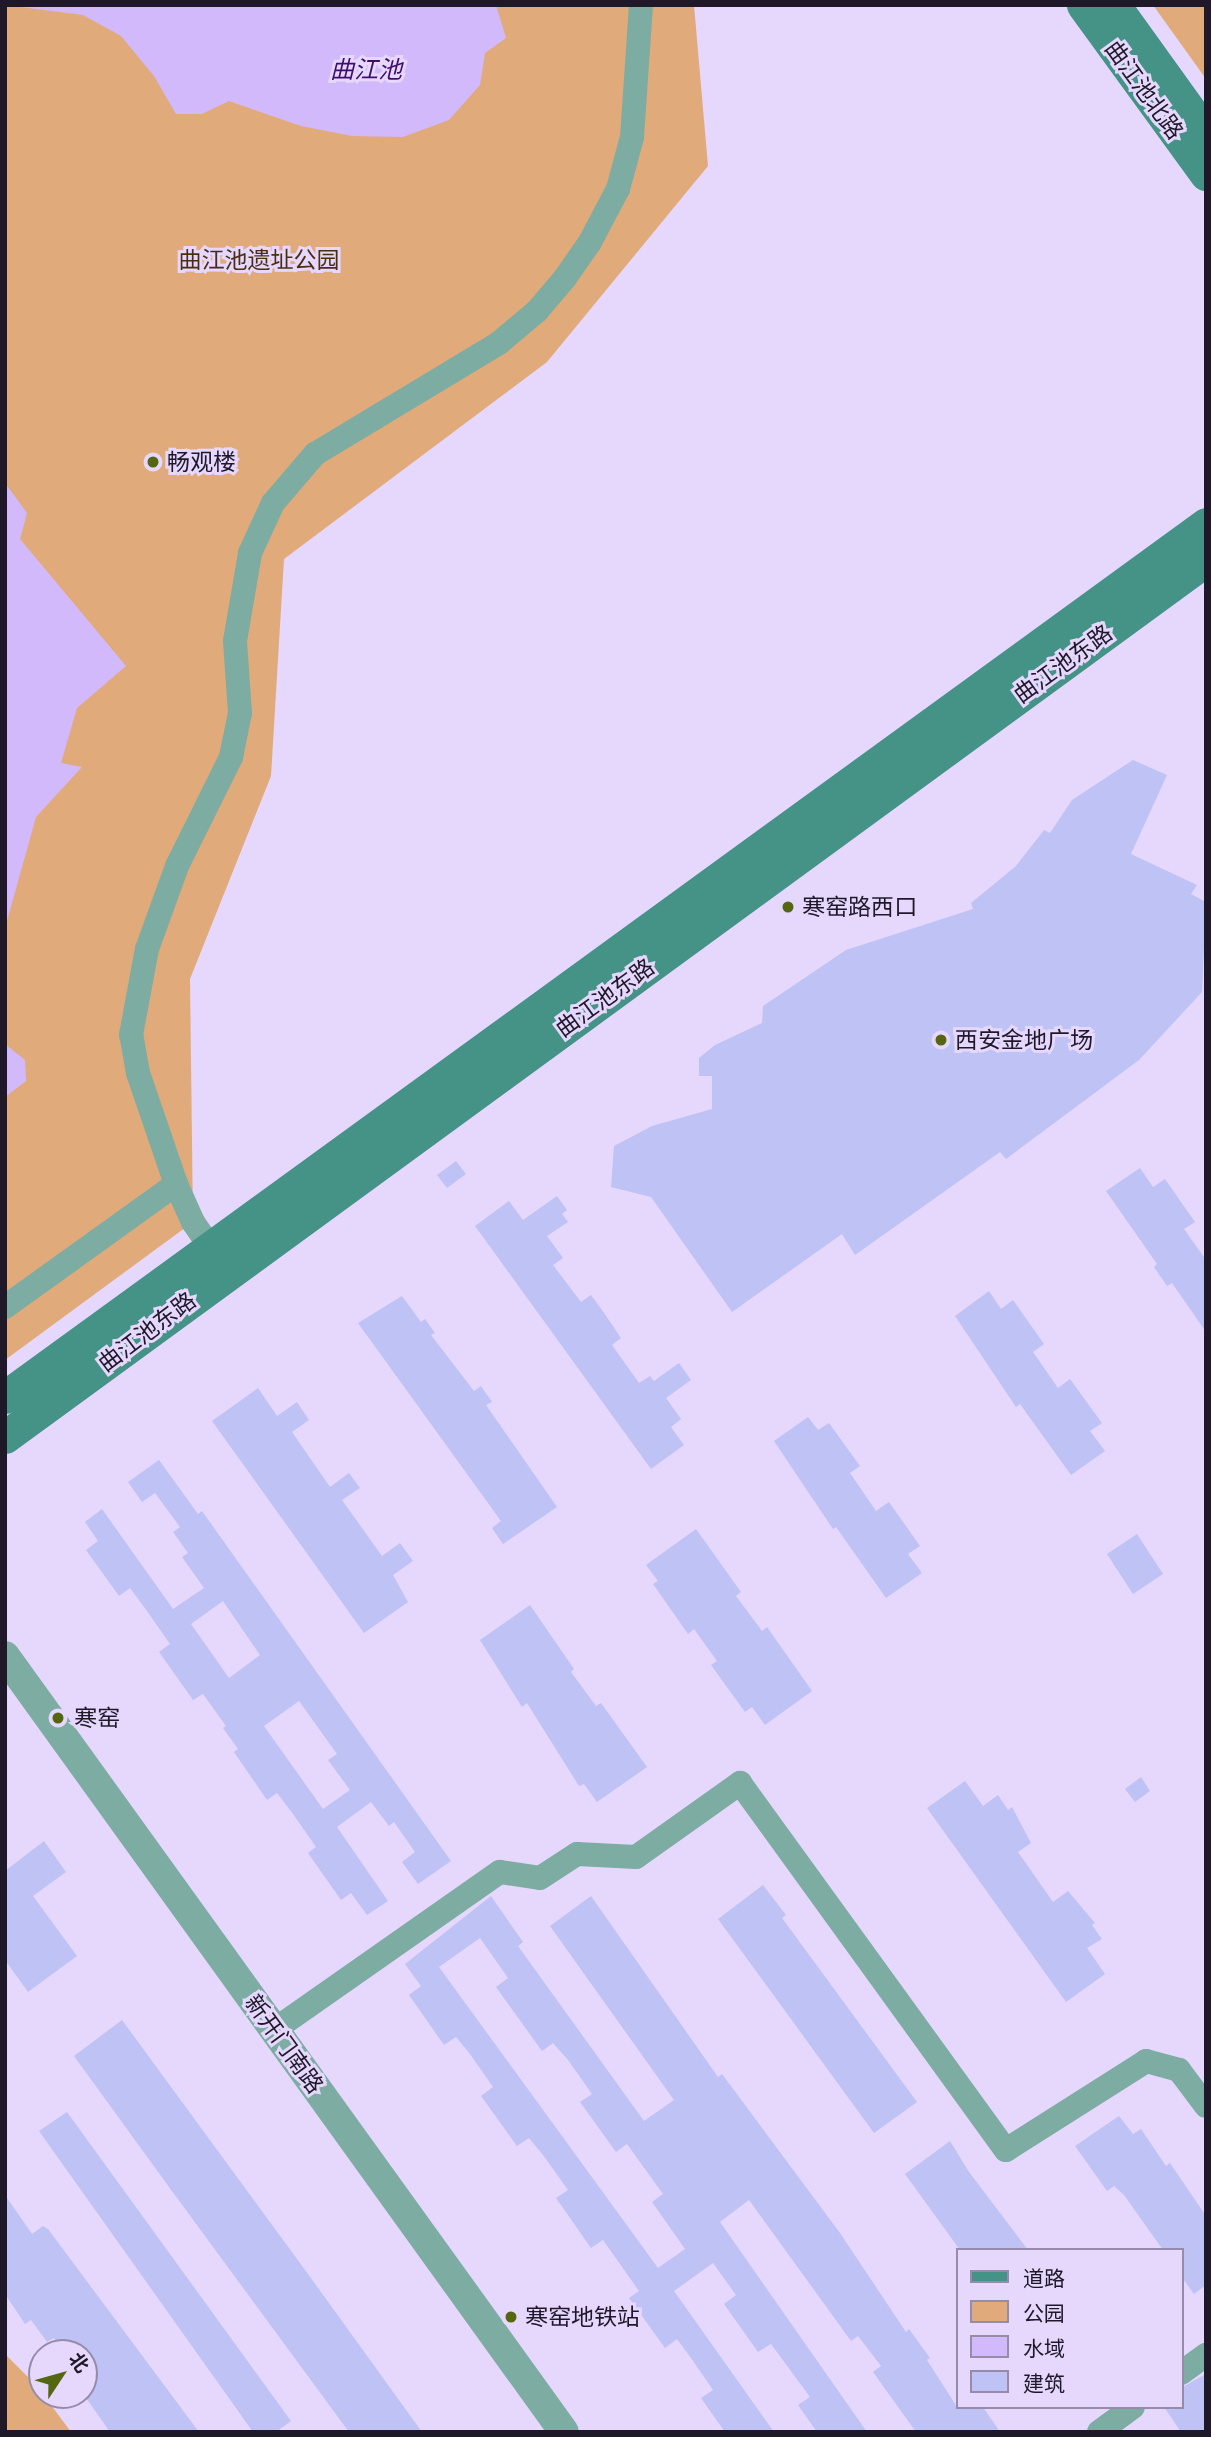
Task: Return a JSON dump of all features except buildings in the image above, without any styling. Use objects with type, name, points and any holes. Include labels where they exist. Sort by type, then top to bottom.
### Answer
[{"type":"main road","name":"曲江池北路","points":[[1083,5],[1206,174]]},
{"type":"main road","name":"曲江池北路","points":[[1114,5],[1206,133]]},
{"type":"main road","name":"曲江池东路","points":[[5,1437],[219,1260],[1206,524]]},
{"type":"main road","name":"曲江池东路","points":[[5,1397],[219,1260],[1206,560]]},
{"type":"street","points":[[219,1260],[176,1184],[138,1073],[131,1035],[136,991],[177,866],[232,757],[240,713],[235,642],[250,553],[273,503],[315,454],[499,343],[537,311],[590,243],[618,189],[632,137],[641,5]]},
{"type":"street","points":[[5,1307],[176,1184]]},
{"type":"street","name":"新开门南路","points":[[5,1656],[564,2432]]},
{"type":"street","points":[[274,2030],[500,1872],[540,1878],[577,1854],[636,1857],[740,1783],[1006,2150],[1146,2061],[1179,2070],[1206,2106]]},
{"type":"street","points":[[1183,2371],[1206,2355]]},
{"type":"street","points":[[1100,2432],[1130,2409]]},
{"type":"green space","name":"曲江池遗址公园","points":[[5,5],[694,5],[708,166],[547,362],[284,559],[271,776],[190,979],[193,1222],[5,1360]]},
{"type":"green space","points":[[1153,5],[1206,5],[1206,79]]},
{"type":"green space","points":[[5,2354],[28,2377],[28,2409],[54,2409],[71,2432],[5,2432]]},
{"type":"water","name":"曲江池","points":[[5,5],[496,5],[506,38],[485,53],[480,85],[449,120],[403,137],[352,136],[301,126],[229,101],[202,114],[176,114],[154,76],[121,36],[83,15]]},
{"type":"water","points":[[5,483],[27,513],[20,539],[126,666],[77,708],[61,763],[82,767],[36,817],[5,928]]},
{"type":"water","points":[[5,1044],[25,1060],[26,1081],[5,1097]]},
{"type":"place","name":"畅观楼","points":[[153,462]]},
{"type":"place","name":"寒窑路西口","points":[[788,907]]},
{"type":"place","name":"西安金地广场","points":[[941,1040]]},
{"type":"place","name":"寒窑","points":[[58,1718]]},
{"type":"place","name":"寒窑地铁站","points":[[511,2317]]}]
